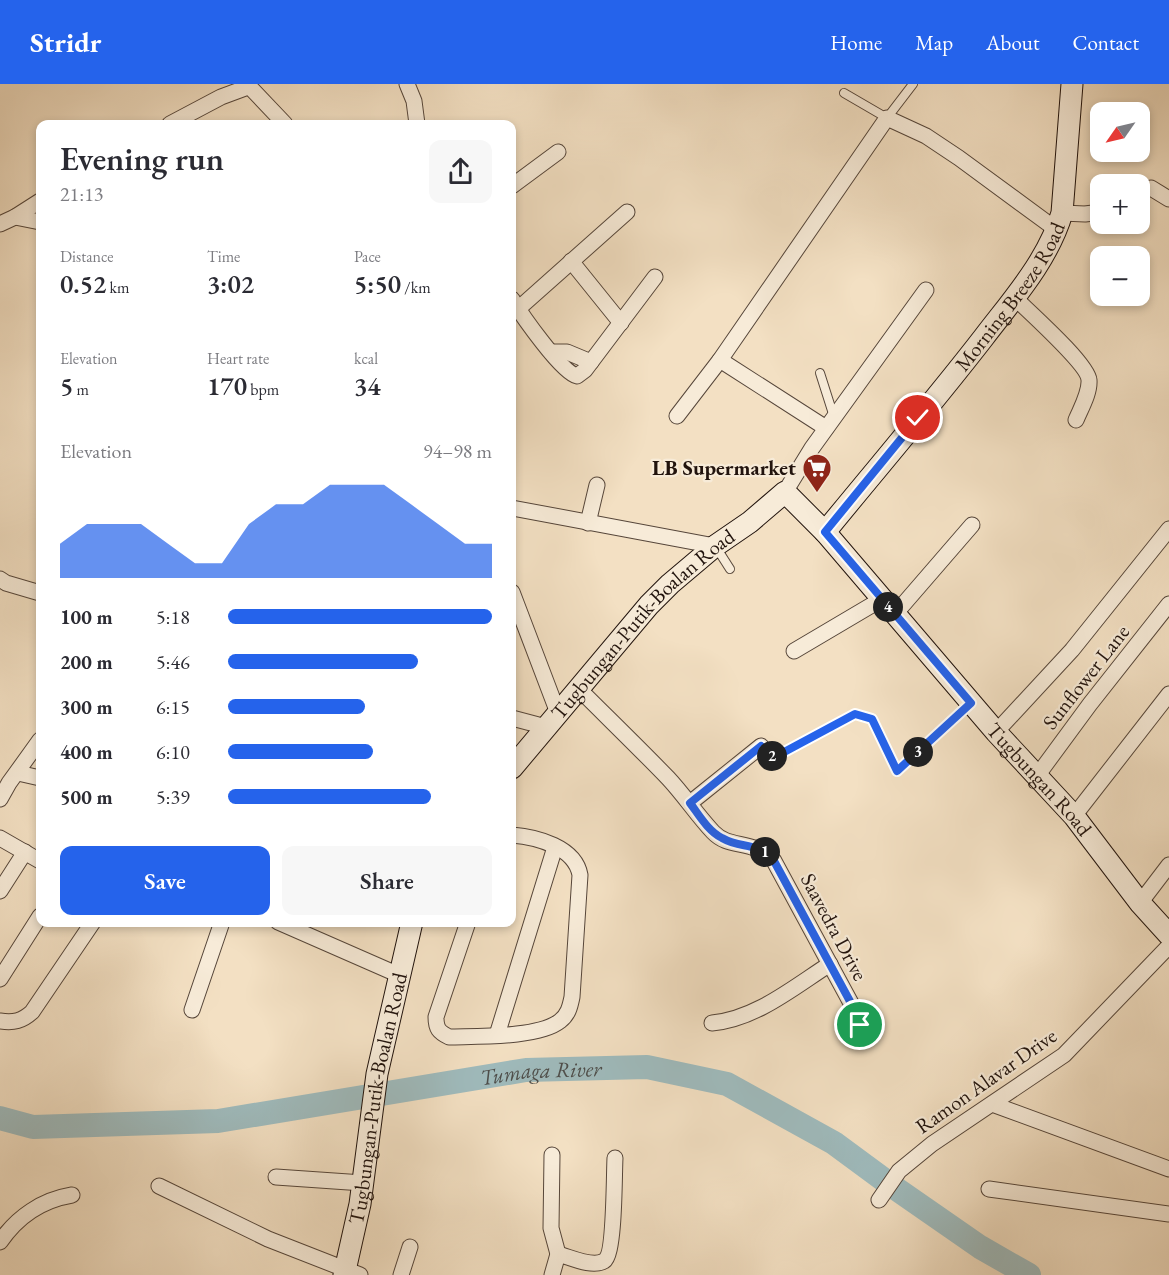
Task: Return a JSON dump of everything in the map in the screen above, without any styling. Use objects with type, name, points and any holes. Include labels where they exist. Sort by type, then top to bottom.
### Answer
[{"type":"main road","name":"Morning Breeze Road","points":[[825,532],[971,354],[1041,260],[1060,222],[1072,84]]},
{"type":"main road","name":"Tugbungan Road","points":[[785,492],[825,532],[996,732],[1074,816],[1140,903],[1169,934]]},
{"type":"main road","name":"Tugbungan-Putik-Boalan Road","points":[[516,763],[649,605],[715,546],[750,522],[785,492]]},
{"type":"main road","name":"Tugbungan-Putik-Boalan Road","points":[[349,1273],[377,1074],[411,927]]},
{"type":"street","points":[[407,84],[414,101],[416,120]]},
{"type":"street","points":[[178,120],[248,85],[281,120]]},
{"type":"street","points":[[677,416],[720,360],[887,118],[926,136],[1060,222],[1090,213]]},
{"type":"street","points":[[516,183],[558,152]]},
{"type":"street","points":[[1150,188],[1169,199]]},
{"type":"street","points":[[0,224],[36,204]]},
{"type":"street","points":[[516,303],[571,261],[627,212]]},
{"type":"street","points":[[15,217],[36,221]]},
{"type":"street","points":[[571,261],[621,323]]},
{"type":"street","points":[[516,305],[551,352],[567,352],[591,362],[655,277]]},
{"type":"street","points":[[785,492],[830,423],[926,290]]},
{"type":"street","points":[[1014,297],[1073,355],[1089,377],[1089,385],[1076,420]]},
{"type":"street","points":[[720,360],[830,423]]},
{"type":"street","points":[[588,523],[597,485]]},
{"type":"street","points":[[516,509],[715,546]]},
{"type":"street","points":[[794,651],[888,606],[972,525]]},
{"type":"street","points":[[996,732],[1072,650],[1169,529]]},
{"type":"street","points":[[0,579],[36,592]]},
{"type":"street","name":"Sunflower Lane","points":[[1037,776],[1169,604]]},
{"type":"street","points":[[516,605],[552,720],[516,718]]},
{"type":"street","name":"Saavedra Drive","points":[[579,689],[669,778],[714,832],[730,842],[757,847],[774,861],[852,1005],[860,1025]]},
{"type":"street","points":[[1074,816],[1169,694]]},
{"type":"street","points":[[0,799],[36,746]]},
{"type":"street","points":[[690,803],[761,746]]},
{"type":"street","points":[[18,773],[36,777]]},
{"type":"street","points":[[466,927],[436,1017],[436,1026],[441,1033],[449,1037],[538,1031],[553,1026],[566,1016],[570,1008],[580,875],[578,865],[571,855],[555,847],[535,839],[516,836]]},
{"type":"street","points":[[0,838],[36,859]]},
{"type":"street","points":[[497,1035],[555,847]]},
{"type":"street","points":[[0,891],[25,852]]},
{"type":"street","points":[[1140,903],[1169,865]]},
{"type":"street","points":[[0,979],[36,922]]},
{"type":"street","points":[[0,1021],[16,1022],[32,1012],[90,927]]},
{"type":"street","points":[[192,1010],[220,927]]},
{"type":"street","points":[[289,927],[399,975]]},
{"type":"street","name":"Ramon Alavar Drive","points":[[879,1200],[898,1171],[932,1144],[1064,1055],[1169,946]]},
{"type":"street","points":[[712,1023],[729,1022],[748,1014],[830,964]]},
{"type":"street","points":[[992,1104],[1169,1169]]},
{"type":"street","points":[[552,1155],[551,1228],[558,1254],[552,1275]]},
{"type":"street","points":[[558,1254],[597,1263],[604,1261],[608,1256],[612,1228],[615,1158]]},
{"type":"street","points":[[276,1177],[363,1183]]},
{"type":"street","points":[[159,1186],[268,1239],[349,1273]]},
{"type":"street","points":[[989,1189],[1169,1215]]},
{"type":"street","points":[[0,1242],[20,1220],[40,1204],[57,1197],[72,1195]]},
{"type":"street","points":[[401,1275],[410,1247]]},
{"type":"lane","points":[[844,93],[887,118],[913,84]]},
{"type":"lane","points":[[820,373],[830,423]]},
{"type":"lane","points":[[715,546],[730,569]]},
{"type":"path","points":[[761,746],[773,758],[855,714],[872,719],[897,771],[971,703]]},
{"type":"waterway","name":"Tumaga River","points":[[0,1118],[33,1127],[218,1121],[526,1070],[647,1067],[727,1084],[834,1143],[980,1247],[1029,1275]]},
{"type":"place","name":"LB Supermarket","points":[[817,494]]},
{"type":"route","points":[[860,1025],[852,1005],[774,861],[757,847],[721,838],[690,803],[761,746],[773,758],[855,714],[872,719],[897,771],[971,703],[825,532],[918,418]]}]
